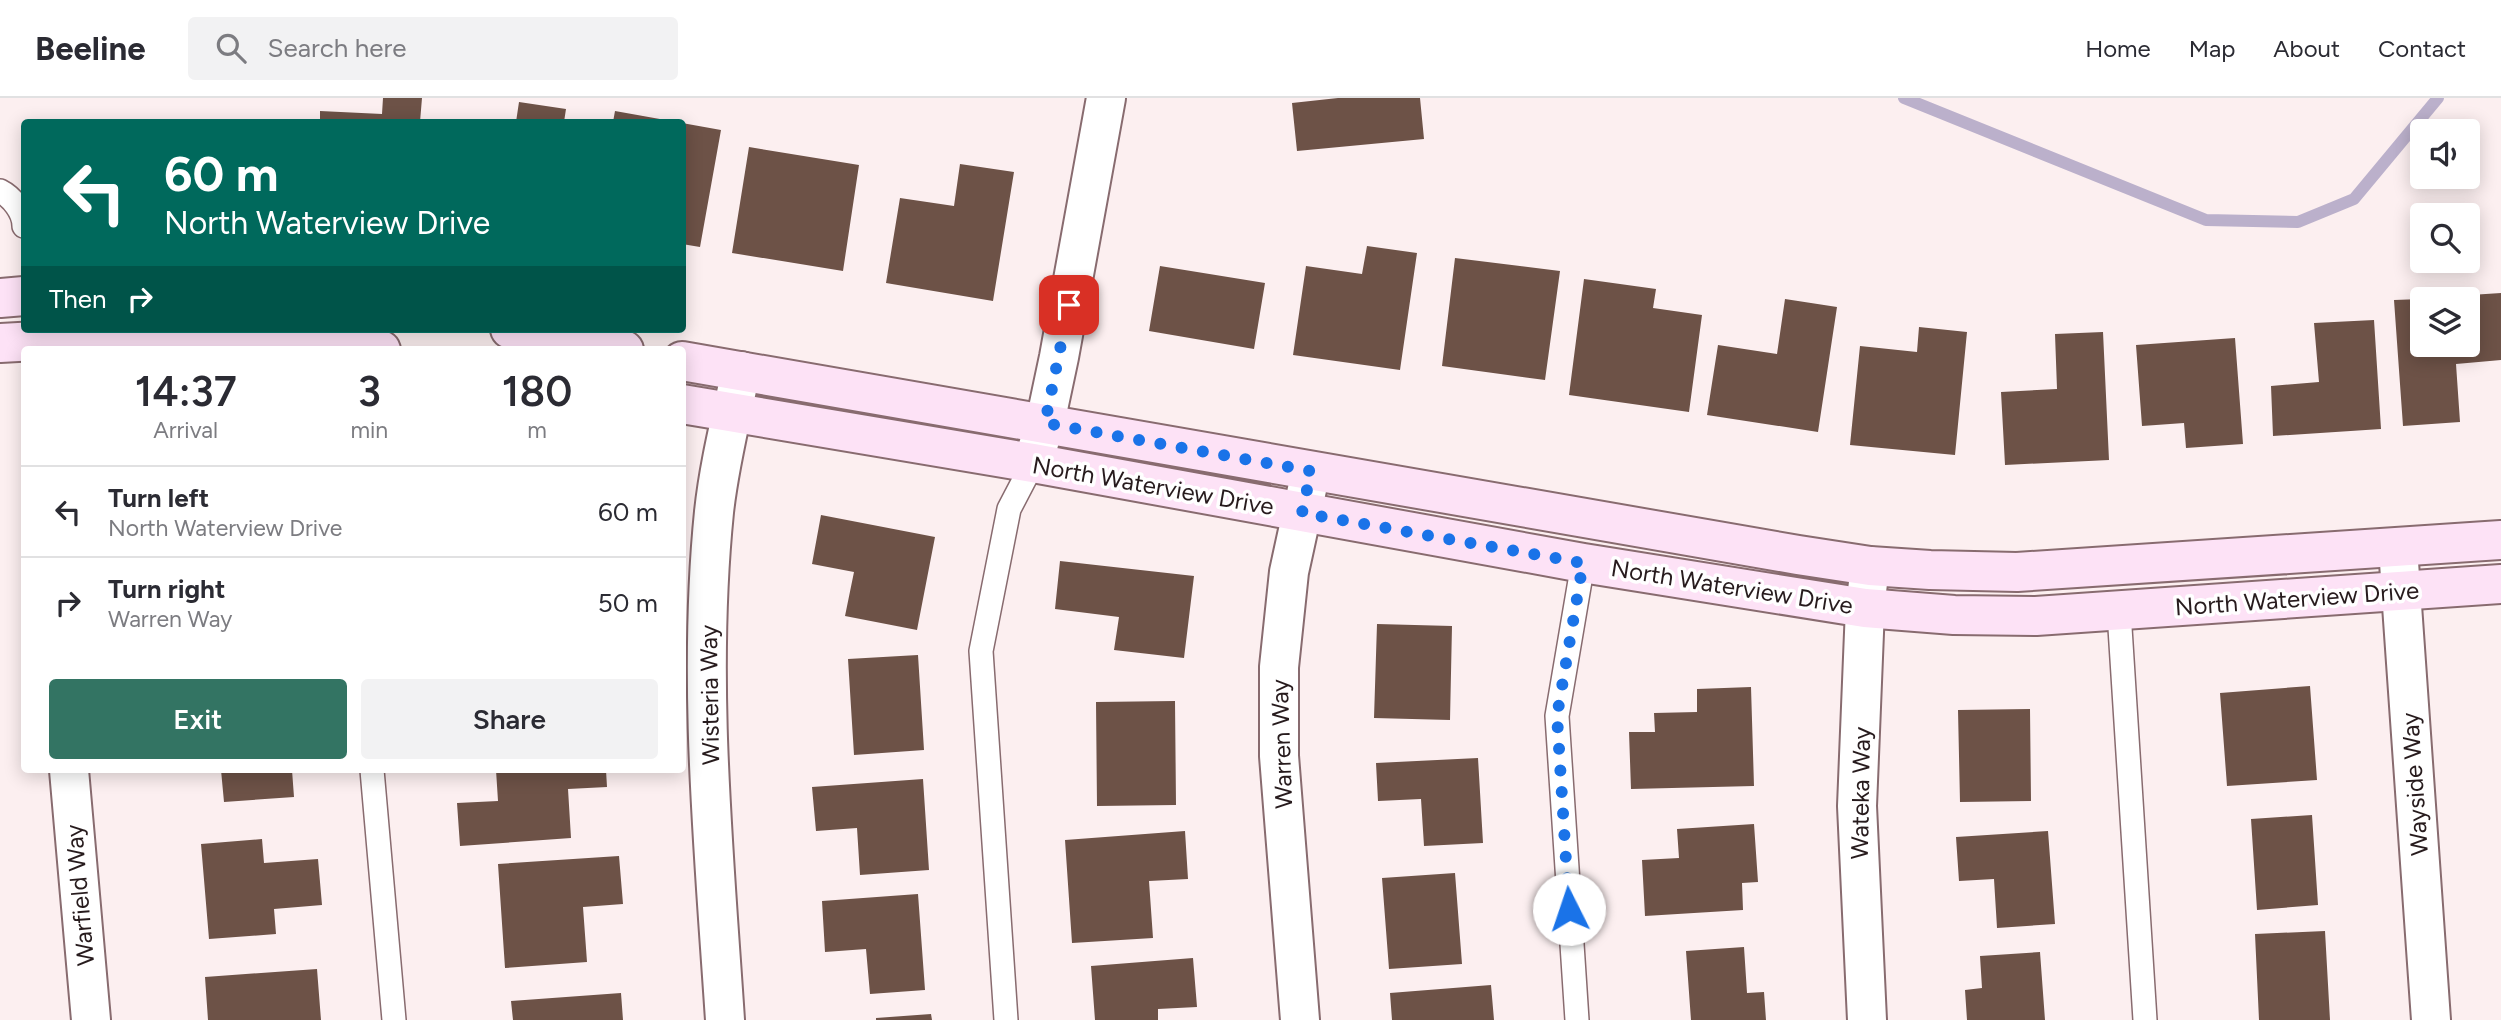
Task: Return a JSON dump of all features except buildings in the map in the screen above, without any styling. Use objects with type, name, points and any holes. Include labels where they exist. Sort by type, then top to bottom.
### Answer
[{"type":"street","points":[[1032,463],[1045,423],[1107,98]]},
{"type":"street","points":[[0,298],[21,296]]},
{"type":"street","points":[[532,333],[602,346]]},
{"type":"street","points":[[23,341],[162,334],[259,335],[348,346]]},
{"type":"street","name":"North Waterview Drive","points":[[686,362],[1870,566],[2017,572],[2501,541]]},
{"type":"street","name":"Wisteria Way","points":[[725,1020],[713,846],[706,639],[715,510],[741,372]]},
{"type":"street","name":"North Waterview Drive","points":[[686,405],[1032,463],[1583,563],[1865,608],[1954,615],[2036,616],[2501,584]]},
{"type":"street","name":"Warren Way","points":[[1300,1020],[1279,756],[1279,667],[1289,572],[1311,471]]},
{"type":"street","name":"Wayside Way","points":[[2398,548],[2431,1020]]},
{"type":"street","name":"Wateka Way","points":[[1867,1020],[1857,806],[1865,608],[1870,566]]},
{"type":"street","name":"Warfield Way","points":[[69,773],[91,1020]]},
{"type":"lane","points":[[0,191],[9,195],[21,213]]},
{"type":"lane","points":[[1006,1020],[981,651],[1009,509],[1032,463]]},
{"type":"lane","points":[[1577,1020],[1557,716],[1583,563]]},
{"type":"lane","points":[[2119,612],[2145,1020]]},
{"type":"lane","points":[[372,773],[394,1020]]},
{"type":"waterway","points":[[1904,98],[2206,220],[2298,222],[2354,199],[2438,98]]},
{"type":"route","points":[[1069,305],[1045,423],[1311,471],[1302,513],[1583,563],[1557,716],[1569,909]]}]
